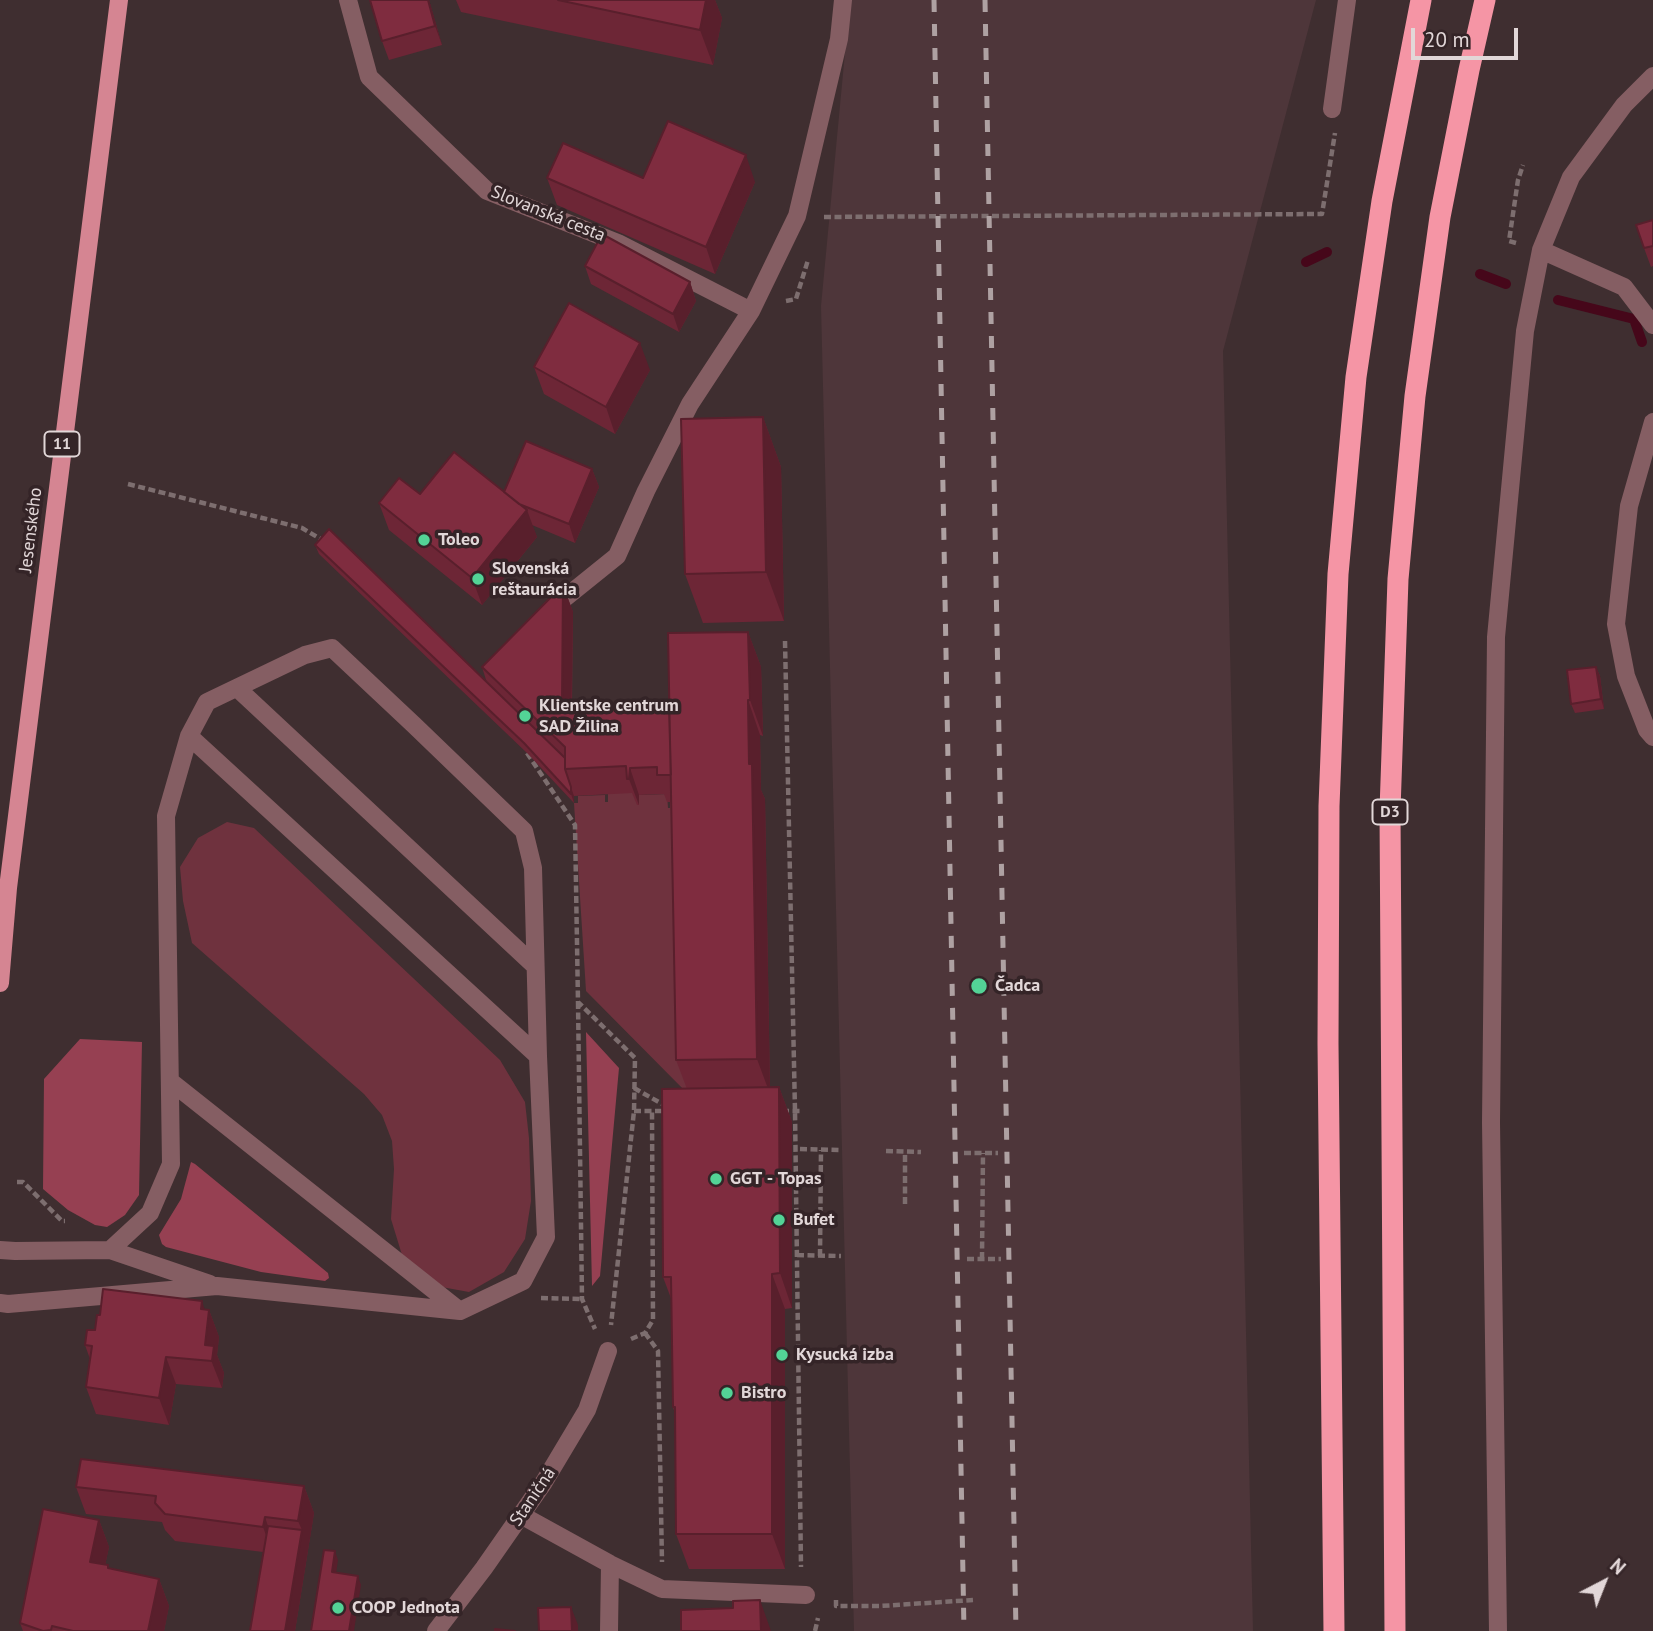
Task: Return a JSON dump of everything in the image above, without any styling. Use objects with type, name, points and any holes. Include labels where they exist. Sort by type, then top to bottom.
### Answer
[{"type":"highway","points":[[1334,1631],[1328,1043],[1329,806],[1338,574],[1356,377],[1382,201],[1421,0]]},
{"type":"highway","name":"D3","points":[[1395,1631],[1390,810],[1398,579],[1415,396],[1440,216],[1485,0]]},
{"type":"main road","name":"Jesenského","points":[[0,983],[8,888],[118,0]]},
{"type":"street","name":"Slovanská cesta","points":[[348,0],[369,77],[487,191],[618,243],[751,311]]},
{"type":"street","points":[[533,624],[617,556],[690,404],[751,311],[797,216],[839,39],[843,0]]},
{"type":"street","points":[[1332,109],[1347,0]]},
{"type":"street","points":[[1498,1631],[1490,1122],[1496,637],[1525,331],[1541,250],[1571,177],[1624,105],[1653,76]]},
{"type":"street","points":[[1541,250],[1623,287],[1653,324]]},
{"type":"street","points":[[1653,422],[1629,506],[1616,624],[1626,676],[1647,730],[1653,737]]},
{"type":"street","points":[[0,1304],[216,1286],[460,1311],[523,1281],[546,1237],[533,868],[524,831],[332,648],[304,655],[207,702],[189,736],[166,816],[171,1164],[150,1213],[110,1250]]},
{"type":"street","points":[[237,688],[536,966]]},
{"type":"street","points":[[189,736],[538,1056]]},
{"type":"street","points":[[170,1081],[460,1311]]},
{"type":"street","points":[[0,1250],[110,1250],[216,1286]]},
{"type":"street","name":"Staničná","points":[[436,1631],[544,1482],[587,1410],[608,1351]]},
{"type":"street","points":[[520,1515],[662,1589],[804,1595]]},
{"type":"street","points":[[610,1564],[610,1631]]},
{"type":"path","points":[[822,217],[1322,214],[1335,131]]},
{"type":"path","points":[[1509,241],[1518,180],[1523,165]]},
{"type":"path","points":[[128,484],[303,528],[328,543]]},
{"type":"path","points":[[785,641],[797,1111],[795,1256],[804,1595]]},
{"type":"path","points":[[527,753],[575,825],[582,1300],[608,1351]]},
{"type":"path","points":[[578,1002],[635,1058],[634,1111],[608,1351]]},
{"type":"path","points":[[634,1088],[674,1111],[634,1111]]},
{"type":"path","points":[[652,1111],[653,1320],[645,1333],[658,1351],[662,1589]]},
{"type":"path","points":[[782,1111],[797,1111]]},
{"type":"path","points":[[800,1150],[839,1150]]},
{"type":"path","points":[[820,1256],[821,1150]]},
{"type":"path","points":[[886,1151],[921,1152]]},
{"type":"path","points":[[905,1152],[905,1205]]},
{"type":"path","points":[[964,1153],[998,1153]]},
{"type":"path","points":[[982,1259],[983,1153]]},
{"type":"path","points":[[17,1182],[23,1182],[62,1221],[71,1223]]},
{"type":"path","points":[[653,1253],[664,1253]]},
{"type":"path","points":[[795,1256],[841,1256]]},
{"type":"path","points":[[967,1259],[1001,1259]]},
{"type":"path","points":[[836,1600],[836,1606],[973,1600]]},
{"type":"shaded area","points":[[850,0],[1316,0],[1223,351],[1253,1631],[854,1631],[821,306]]},
{"type":"shaded area","points":[[608,793],[636,793],[639,802],[639,795],[667,794],[668,808],[670,802],[684,802],[689,1095],[586,991],[574,803],[578,803],[578,796],[605,795],[605,802],[608,802]]},
{"type":"shaded area","points":[[227,822],[254,828],[500,1060],[525,1102],[531,1201],[525,1239],[504,1272],[469,1292],[436,1286],[402,1255],[391,1219],[394,1169],[392,1141],[382,1115],[364,1094],[192,943],[183,901],[180,867],[198,838]]},
{"type":"shaded area","points":[[586,1032],[619,1068],[600,1276],[592,1286]]},
{"type":"shaded area","points":[[80,1039],[142,1042],[139,1195],[125,1215],[107,1227],[95,1225],[68,1210],[43,1189],[44,1079]]},
{"type":"shaded area","points":[[191,1162],[328,1273],[329,1278],[325,1281],[261,1272],[162,1244],[159,1235],[181,1199]]},
{"type":"building","points":[[370,0],[428,0],[435,26],[382,41]]},
{"type":"building","points":[[558,0],[706,0],[700,30]]},
{"type":"building","points":[[668,121],[746,155],[706,247],[547,178],[563,143],[643,178]]},
{"type":"building","points":[[1653,220],[1653,246],[1644,248],[1636,225]]},
{"type":"building","points":[[602,234],[690,282],[673,314],[585,266]]},
{"type":"building","points":[[569,303],[640,343],[606,407],[534,367]]},
{"type":"building","points":[[763,417],[766,572],[685,574],[681,419]]},
{"type":"building","points":[[526,441],[592,469],[569,524],[519,504],[504,492]]},
{"type":"building","points":[[454,452],[527,510],[472,578],[379,503],[399,478],[420,494]]},
{"type":"building","points":[[329,529],[565,758],[571,794],[524,743],[315,545]]},
{"type":"building","points":[[563,585],[562,705],[658,704],[658,710],[669,709],[671,775],[657,775],[657,767],[630,768],[629,779],[626,766],[565,769],[565,747],[482,667]]},
{"type":"building","points":[[748,632],[757,1059],[676,1060],[668,633]]},
{"type":"building","points":[[1596,667],[1601,699],[1571,704],[1567,670]]},
{"type":"building","points":[[779,1087],[780,1273],[772,1274],[772,1534],[676,1534],[671,1277],[663,1277],[662,1089]]},
{"type":"building","points":[[103,1289],[202,1301],[201,1309],[209,1310],[205,1345],[214,1346],[212,1361],[166,1357],[159,1398],[86,1387],[92,1346],[85,1345],[87,1330],[95,1330]]},
{"type":"building","points":[[81,1459],[304,1486],[298,1521],[265,1517],[263,1527],[165,1514],[155,1503],[156,1496],[76,1487]]},
{"type":"building","points":[[43,1509],[99,1520],[90,1562],[159,1579],[148,1631],[73,1631],[52,1626],[51,1630],[43,1631],[20,1623]]},
{"type":"building","points":[[268,1526],[302,1530],[285,1631],[250,1631]]},
{"type":"building","name":"COOP Jednota","points":[[324,1550],[335,1551],[332,1572],[358,1576],[349,1631],[311,1631]]},
{"type":"building","points":[[760,1600],[761,1631],[681,1631],[681,1610],[733,1608],[733,1601]]},
{"type":"building","points":[[571,1607],[572,1631],[539,1631],[538,1608]]},
{"type":"waterway","points":[[1306,262],[1327,252]]},
{"type":"waterway","points":[[1480,274],[1506,284]]},
{"type":"waterway","points":[[1558,300],[1634,319],[1642,342]]},
{"type":"railway","points":[[934,0],[964,1631]]},
{"type":"railway","points":[[985,0],[1016,1631]]},
{"type":"place","name":"Toleo","points":[[424,540]]},
{"type":"place","name":"Slovenská reštaurácia","points":[[478,579]]},
{"type":"place","name":"Klientske centrum SAD Žilina","points":[[525,716]]},
{"type":"place","name":"Čadca","points":[[979,986]]},
{"type":"place","name":"GGT - Topas","points":[[716,1179]]},
{"type":"place","name":"Bufet","points":[[779,1220]]},
{"type":"place","name":"Kysucká izba","points":[[782,1355]]},
{"type":"place","name":"Bistro","points":[[727,1393]]},
{"type":"place","name":"COOP Jednota","points":[[338,1608]]}]
